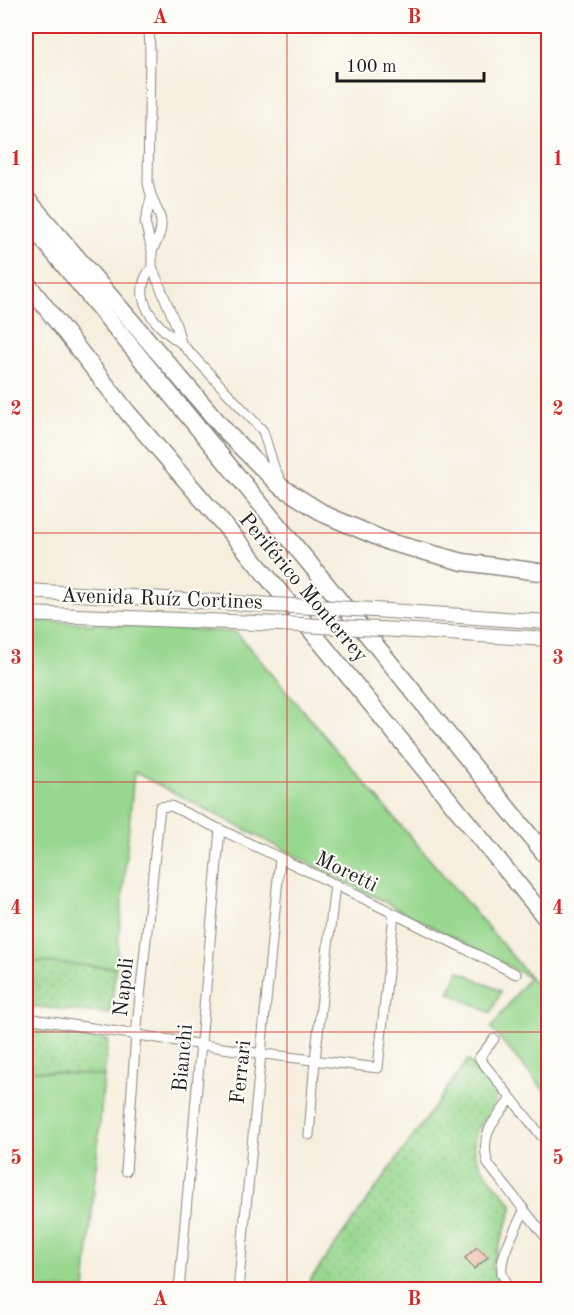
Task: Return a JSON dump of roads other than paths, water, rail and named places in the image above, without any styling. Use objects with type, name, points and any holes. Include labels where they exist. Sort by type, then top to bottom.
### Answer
[{"type":"highway","points":[[26,198],[229,435],[280,486],[327,515],[389,542],[463,562],[549,572]]},
{"type":"highway","name":"Periférico Monterrey","points":[[26,219],[549,858]]},
{"type":"highway","name":"Periférico Monterrey","points":[[26,282],[128,412],[243,547],[549,921]]},
{"type":"main road","name":"Avenida Ruíz Cortines","points":[[26,591],[549,622]]},
{"type":"main road","name":"Avenida Ruíz Cortines","points":[[26,614],[281,624],[549,639]]},
{"type":"street","points":[[149,26],[148,183],[151,198],[162,217],[160,237],[153,251]]},
{"type":"street","points":[[151,198],[145,222],[153,251],[152,267],[181,344]]},
{"type":"street","points":[[152,267],[142,285],[146,305],[152,316],[165,333],[181,344],[263,431],[279,478],[341,519],[418,549],[549,572]]},
{"type":"street","name":"Moretti","points":[[160,807],[171,806],[516,974]]},
{"type":"street","name":"Napoli","points":[[126,1171],[136,1035],[160,807]]},
{"type":"street","name":"Bianchi","points":[[178,1290],[220,829]]},
{"type":"street","name":"Ferrari","points":[[238,1290],[259,1053],[280,858]]},
{"type":"street","points":[[309,1135],[335,884]]},
{"type":"street","points":[[26,1018],[259,1053],[378,1068],[394,914]]},
{"type":"street","points":[[494,1039],[479,1058],[549,1144]]},
{"type":"street","points":[[512,1099],[490,1126],[485,1141],[488,1164],[549,1240]]},
{"type":"street","points":[[512,1290],[502,1272],[503,1257],[524,1211]]}]
